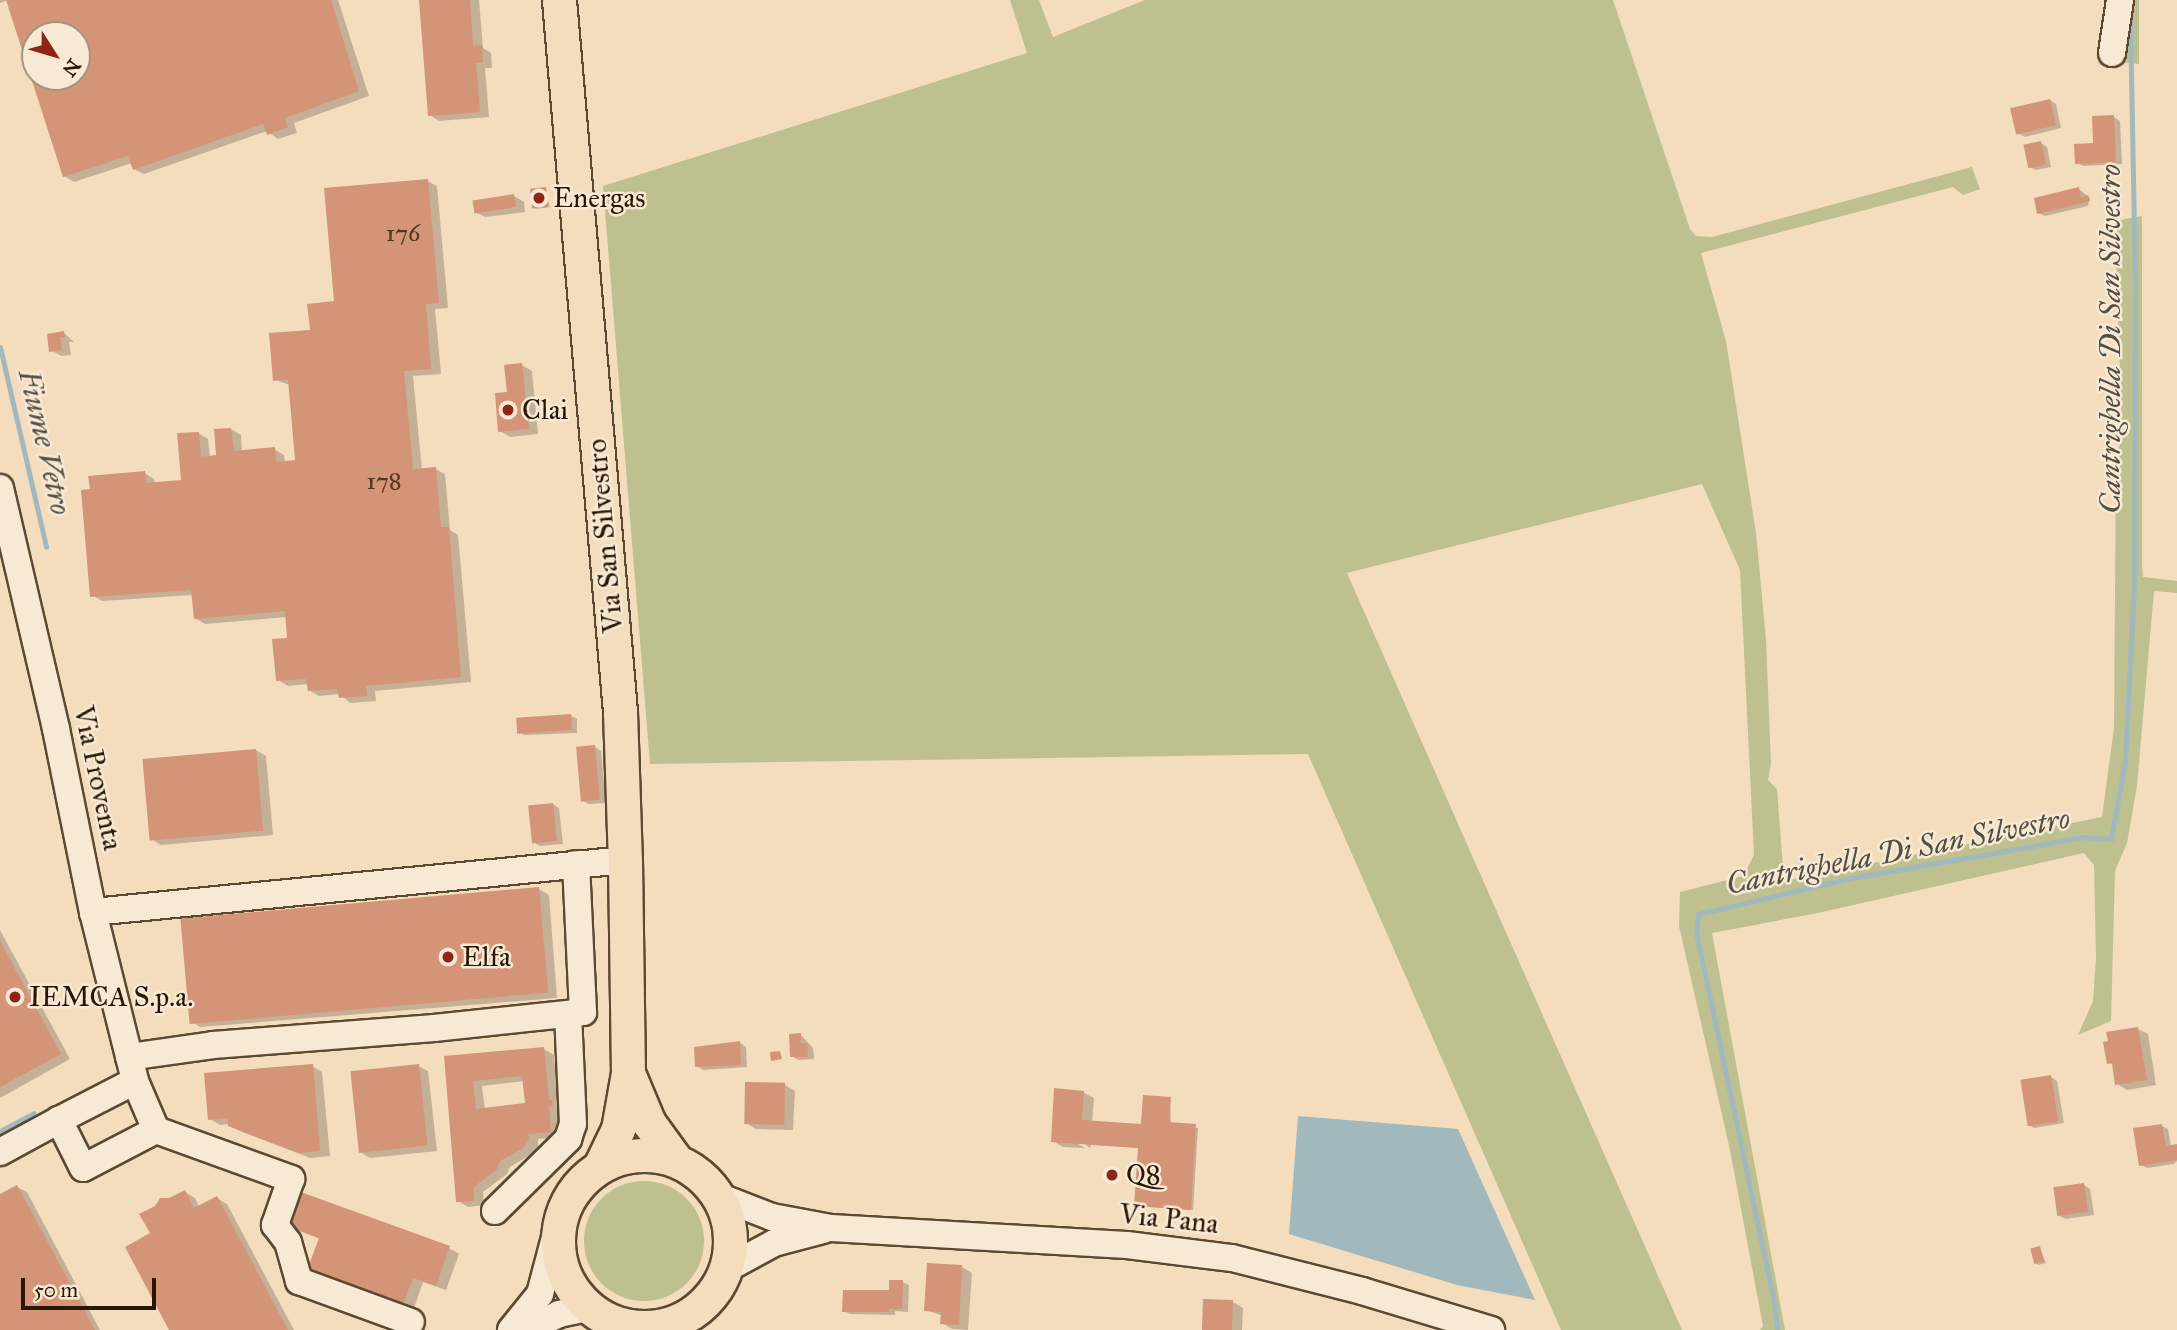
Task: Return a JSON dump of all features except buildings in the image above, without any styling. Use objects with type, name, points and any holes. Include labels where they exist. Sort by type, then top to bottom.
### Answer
[{"type":"main road","name":"Via San Silvestro","points":[[559,0],[620,712],[628,1073],[618,1129],[600,1166]]},
{"type":"main road","name":"Via San Silvestro","points":[[628,1073],[649,1123],[676,1160]]},
{"type":"main road","points":[[651,1154],[676,1160],[700,1174],[718,1196],[728,1219],[731,1244],[726,1269],[708,1298],[678,1325],[626,1326],[599,1318],[572,1290],[562,1269],[557,1245],[559,1222],[568,1199],[582,1180],[600,1166],[625,1156],[651,1154]]},
{"type":"street","points":[[2112,54],[2120,0]]},
{"type":"street","name":"Via Proventa","points":[[0,488],[56,729],[93,912],[132,1069],[156,1130]]},
{"type":"street","points":[[93,912],[625,859]]},
{"type":"street","points":[[0,1152],[59,1119],[132,1069],[213,1045],[434,1028],[583,1012],[576,864]]},
{"type":"street","points":[[495,1211],[568,1139],[573,1124],[568,1014]]},
{"type":"street","points":[[59,1119],[83,1168],[156,1130],[291,1179],[275,1225],[288,1242],[299,1281],[411,1322]]},
{"type":"street","name":"Via Pana","points":[[718,1196],[772,1217],[831,1228],[1127,1245],[1232,1258],[1362,1291],[1491,1330]]},
{"type":"street","points":[[511,1330],[540,1294],[559,1222]]},
{"type":"street","name":"Via Pana","points":[[726,1269],[774,1242],[831,1228]]},
{"type":"street","points":[[526,1330],[559,1314],[599,1318]]},
{"type":"green space","points":[[1010,0],[1039,0],[1053,37],[1145,0],[1613,0],[1690,229],[1696,236],[1712,237],[1972,167],[1980,189],[1963,195],[1953,187],[1701,253],[1726,341],[1756,533],[1766,639],[1771,764],[1768,780],[1777,789],[1784,881],[2102,817],[2114,728],[2116,458],[2122,436],[2115,221],[2142,216],[2143,577],[2177,581],[2177,593],[2154,591],[2137,786],[2127,843],[2115,871],[2111,1021],[2078,1035],[2093,1001],[2096,958],[2094,865],[2084,853],[1818,913],[1712,933],[1785,1330],[1760,1330],[1763,1326],[1730,1150],[1679,926],[1680,892],[1743,876],[1754,855],[1740,570],[1702,484],[1347,573],[1682,1330],[1561,1330],[1308,754],[650,764],[603,186],[1027,53]]},
{"type":"green space","points":[[2109,0],[2139,0],[2139,64],[2105,61]]},
{"type":"green space","points":[[644,1181],[667,1186],[686,1199],[699,1218],[704,1241],[699,1264],[686,1283],[667,1296],[644,1301],[621,1296],[602,1283],[589,1264],[584,1241],[589,1218],[602,1199],[621,1186]]},
{"type":"water","points":[[1298,1116],[1458,1129],[1535,1300],[1457,1285],[1289,1234]]},
{"type":"waterway","name":"Cantrighella Di San Silvestro","points":[[1777,1330],[1774,1302],[1696,931],[1698,914],[1846,879],[2083,837],[2111,839],[2125,761],[2134,582],[2135,281],[2130,14]]},
{"type":"waterway","name":"Fiume Vetro","points":[[0,347],[46,547]]},
{"type":"waterway","name":"Fiume Vetro","points":[[0,1131],[34,1113]]},
{"type":"place","name":"Energas","points":[[539,198]]},
{"type":"place","name":"Clai","points":[[508,410]]},
{"type":"place","name":"Elfa","points":[[448,957]]},
{"type":"place","name":"IEMCA S.p.a.","points":[[15,997]]},
{"type":"place","name":"Q8","points":[[1112,1175]]}]
